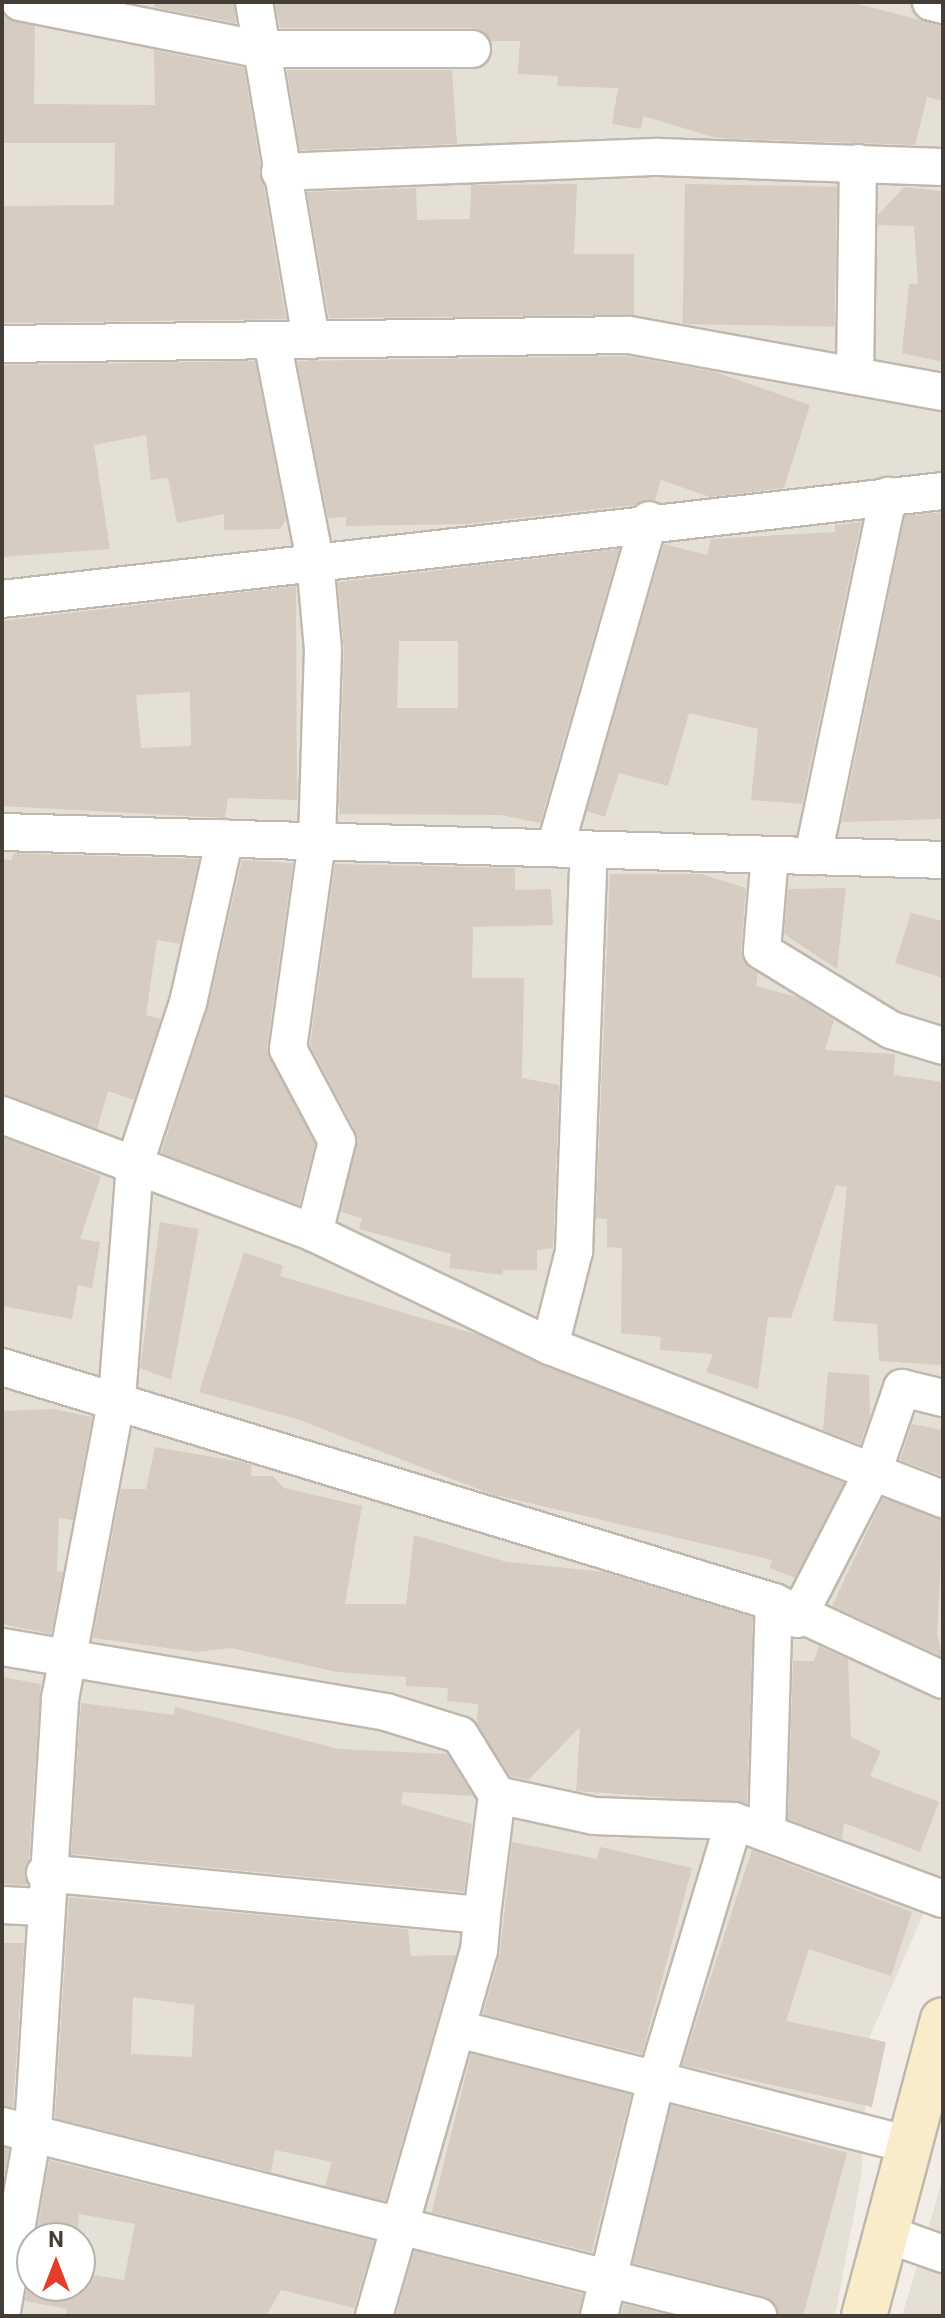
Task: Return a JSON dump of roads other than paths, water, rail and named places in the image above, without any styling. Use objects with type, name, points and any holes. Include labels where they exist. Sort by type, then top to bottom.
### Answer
[{"type":"main road","points":[[864,2316],[907,2144],[943,2020]]},
{"type":"street","points":[[20,2],[258,49],[472,49]]},
{"type":"street","points":[[254,2],[258,49],[311,340]]},
{"type":"street","points":[[931,2],[943,5]]},
{"type":"street","points":[[280,172],[659,157],[943,167]]},
{"type":"street","points":[[855,376],[858,163]]},
{"type":"street","points":[[2,344],[629,335],[943,392]]},
{"type":"street","points":[[272,341],[315,561],[323,649],[317,842],[288,1049],[337,1141],[314,1233]]},
{"type":"street","points":[[2,599],[649,520],[943,491]]},
{"type":"street","points":[[813,856],[888,496]]},
{"type":"street","points":[[550,1346],[574,1251],[572,849],[649,520]]},
{"type":"street","points":[[2,832],[943,860]]},
{"type":"street","points":[[2,2311],[18,2128],[69,1655],[117,1398],[135,1163],[188,1003],[225,838]]},
{"type":"street","points":[[770,855],[762,951],[891,1030],[943,1046]]},
{"type":"street","points":[[2,1115],[314,1233],[550,1346],[943,1499]]},
{"type":"street","points":[[2,1367],[117,1398],[785,1610],[943,1680]]},
{"type":"street","points":[[599,2316],[656,2080],[750,1827],[785,1610],[873,1472],[902,1388],[943,1398]]},
{"type":"street","points":[[2,1647],[69,1655],[386,1712],[460,1735],[497,1795],[482,1915],[458,2029],[397,2220],[374,2316]]},
{"type":"street","points":[[497,1795],[594,1816],[750,1827],[943,1899]]},
{"type":"street","points":[[2,1905],[43,1890],[482,1915]]},
{"type":"street","points":[[458,2029],[907,2144]]},
{"type":"street","points":[[18,2128],[397,2220],[758,2316]]},
{"type":"street","points":[[884,2233],[943,2254]]}]
